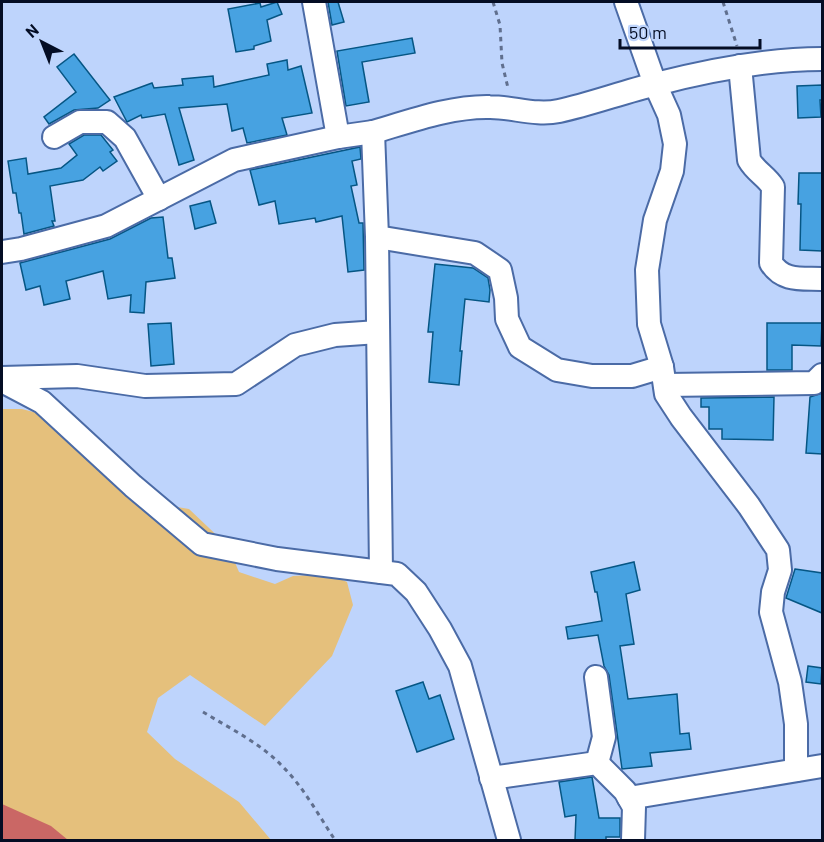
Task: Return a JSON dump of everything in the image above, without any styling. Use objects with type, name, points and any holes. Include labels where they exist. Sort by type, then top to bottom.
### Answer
[{"type":"street","points":[[314,2],[338,136]]},
{"type":"street","points":[[626,2],[655,84],[669,115],[675,144],[672,171],[655,220],[647,270],[649,324],[666,394],[749,506],[778,550],[780,570],[773,592],[771,612],[790,682],[796,724],[796,770]]},
{"type":"street","points":[[2,252],[106,226],[234,160],[338,136],[370,133],[443,112],[490,107],[556,112],[655,84],[740,66],[822,59]]},
{"type":"street","points":[[740,66],[749,160],[756,172],[767,177],[773,187],[771,263],[777,272],[789,278],[822,279]]},
{"type":"street","points":[[54,137],[80,122],[107,122],[125,138],[159,199]]},
{"type":"street","points":[[370,133],[373,132],[377,237],[381,572]]},
{"type":"street","points":[[377,237],[475,253],[500,270],[506,298],[507,319],[520,347],[557,370],[592,376],[663,376],[814,383],[822,375]]},
{"type":"street","points":[[2,380],[77,376],[145,386],[236,384],[295,345],[335,335],[378,332]]},
{"type":"street","points":[[2,380],[42,402],[133,486],[202,544],[277,559],[397,574],[416,592],[460,666],[509,840]]},
{"type":"street","points":[[596,677],[604,737],[597,763]]},
{"type":"street","points":[[491,778],[597,763]]},
{"type":"street","points":[[597,763],[625,791],[634,807],[633,840]]},
{"type":"street","points":[[629,798],[822,766]]},
{"type":"path","points":[[493,2],[500,25],[502,63],[515,110]]},
{"type":"path","points":[[723,2],[736,41],[740,66]]},
{"type":"path","points":[[203,712],[248,739],[281,764],[306,796],[335,840]]},
{"type":"shaded area","points":[[2,409],[22,409],[56,418],[76,436],[82,456],[117,481],[148,502],[189,509],[228,546],[239,572],[275,584],[293,576],[329,574],[347,582],[353,605],[332,656],[265,726],[190,675],[158,698],[147,732],[175,759],[239,802],[271,840],[56,840],[2,814]]},
{"type":"shaded area","points":[[2,804],[51,826],[68,840],[2,840]]},
{"type":"building","points":[[277,2],[282,14],[267,20],[271,41],[254,46],[254,49],[236,52],[228,9],[260,3],[261,7]]},
{"type":"building","points":[[328,2],[338,2],[344,22],[332,25]]},
{"type":"building","points":[[412,38],[415,53],[362,62],[369,102],[346,106],[337,51]]},
{"type":"building","points":[[74,54],[110,100],[98,108],[74,110],[49,124],[44,117],[76,92],[57,67]]},
{"type":"building","points":[[287,60],[288,70],[301,66],[312,113],[282,118],[287,135],[247,143],[243,128],[232,131],[227,104],[179,108],[194,160],[179,165],[165,114],[142,118],[141,115],[127,122],[114,97],[152,83],[154,88],[183,85],[182,79],[213,76],[214,87],[269,75],[267,64]]},
{"type":"building","points":[[822,85],[821,117],[798,118],[797,86]]},
{"type":"building","points":[[84,135],[101,135],[113,150],[110,152],[117,161],[103,171],[100,167],[83,180],[50,186],[54,226],[24,234],[16,193],[13,193],[8,161],[26,158],[28,174],[61,168],[77,155],[69,144]]},
{"type":"building","points":[[360,147],[361,159],[352,161],[357,185],[351,186],[359,223],[363,223],[364,270],[348,272],[342,216],[316,222],[315,218],[279,224],[275,201],[259,205],[250,170]]},
{"type":"building","points":[[799,173],[822,173],[822,251],[800,250]]},
{"type":"building","points":[[210,201],[216,223],[195,229],[190,206]]},
{"type":"building","points":[[163,217],[168,258],[172,258],[175,278],[146,282],[144,313],[130,312],[131,295],[108,299],[103,271],[66,281],[70,299],[44,305],[40,286],[26,290],[20,263],[110,239],[151,218]]},
{"type":"building","points":[[435,264],[473,268],[488,278],[489,302],[465,299],[459,385],[429,382],[433,332],[428,332]]},
{"type":"building","points":[[171,323],[174,364],[151,366],[148,324]]},
{"type":"building","points":[[767,323],[822,323],[821,346],[792,345],[792,370],[767,370]]},
{"type":"building","points":[[822,393],[822,454],[806,453],[810,397]]},
{"type":"building","points":[[774,397],[773,440],[722,439],[722,429],[709,429],[709,407],[701,407],[701,398]]},
{"type":"building","points":[[634,562],[640,590],[626,594],[634,644],[620,646],[628,699],[677,694],[680,734],[689,733],[691,749],[650,753],[652,766],[622,769],[609,675],[604,666],[598,635],[568,639],[566,627],[602,621],[591,572]]},
{"type":"building","points":[[795,569],[822,573],[822,613],[786,598]]},
{"type":"building","points":[[808,666],[822,668],[821,684],[806,682]]},
{"type":"building","points":[[423,682],[429,699],[440,695],[454,739],[417,752],[396,691]]},
{"type":"building","points":[[592,777],[599,818],[620,818],[620,837],[606,837],[606,840],[575,840],[576,815],[565,817],[559,782]]}]
